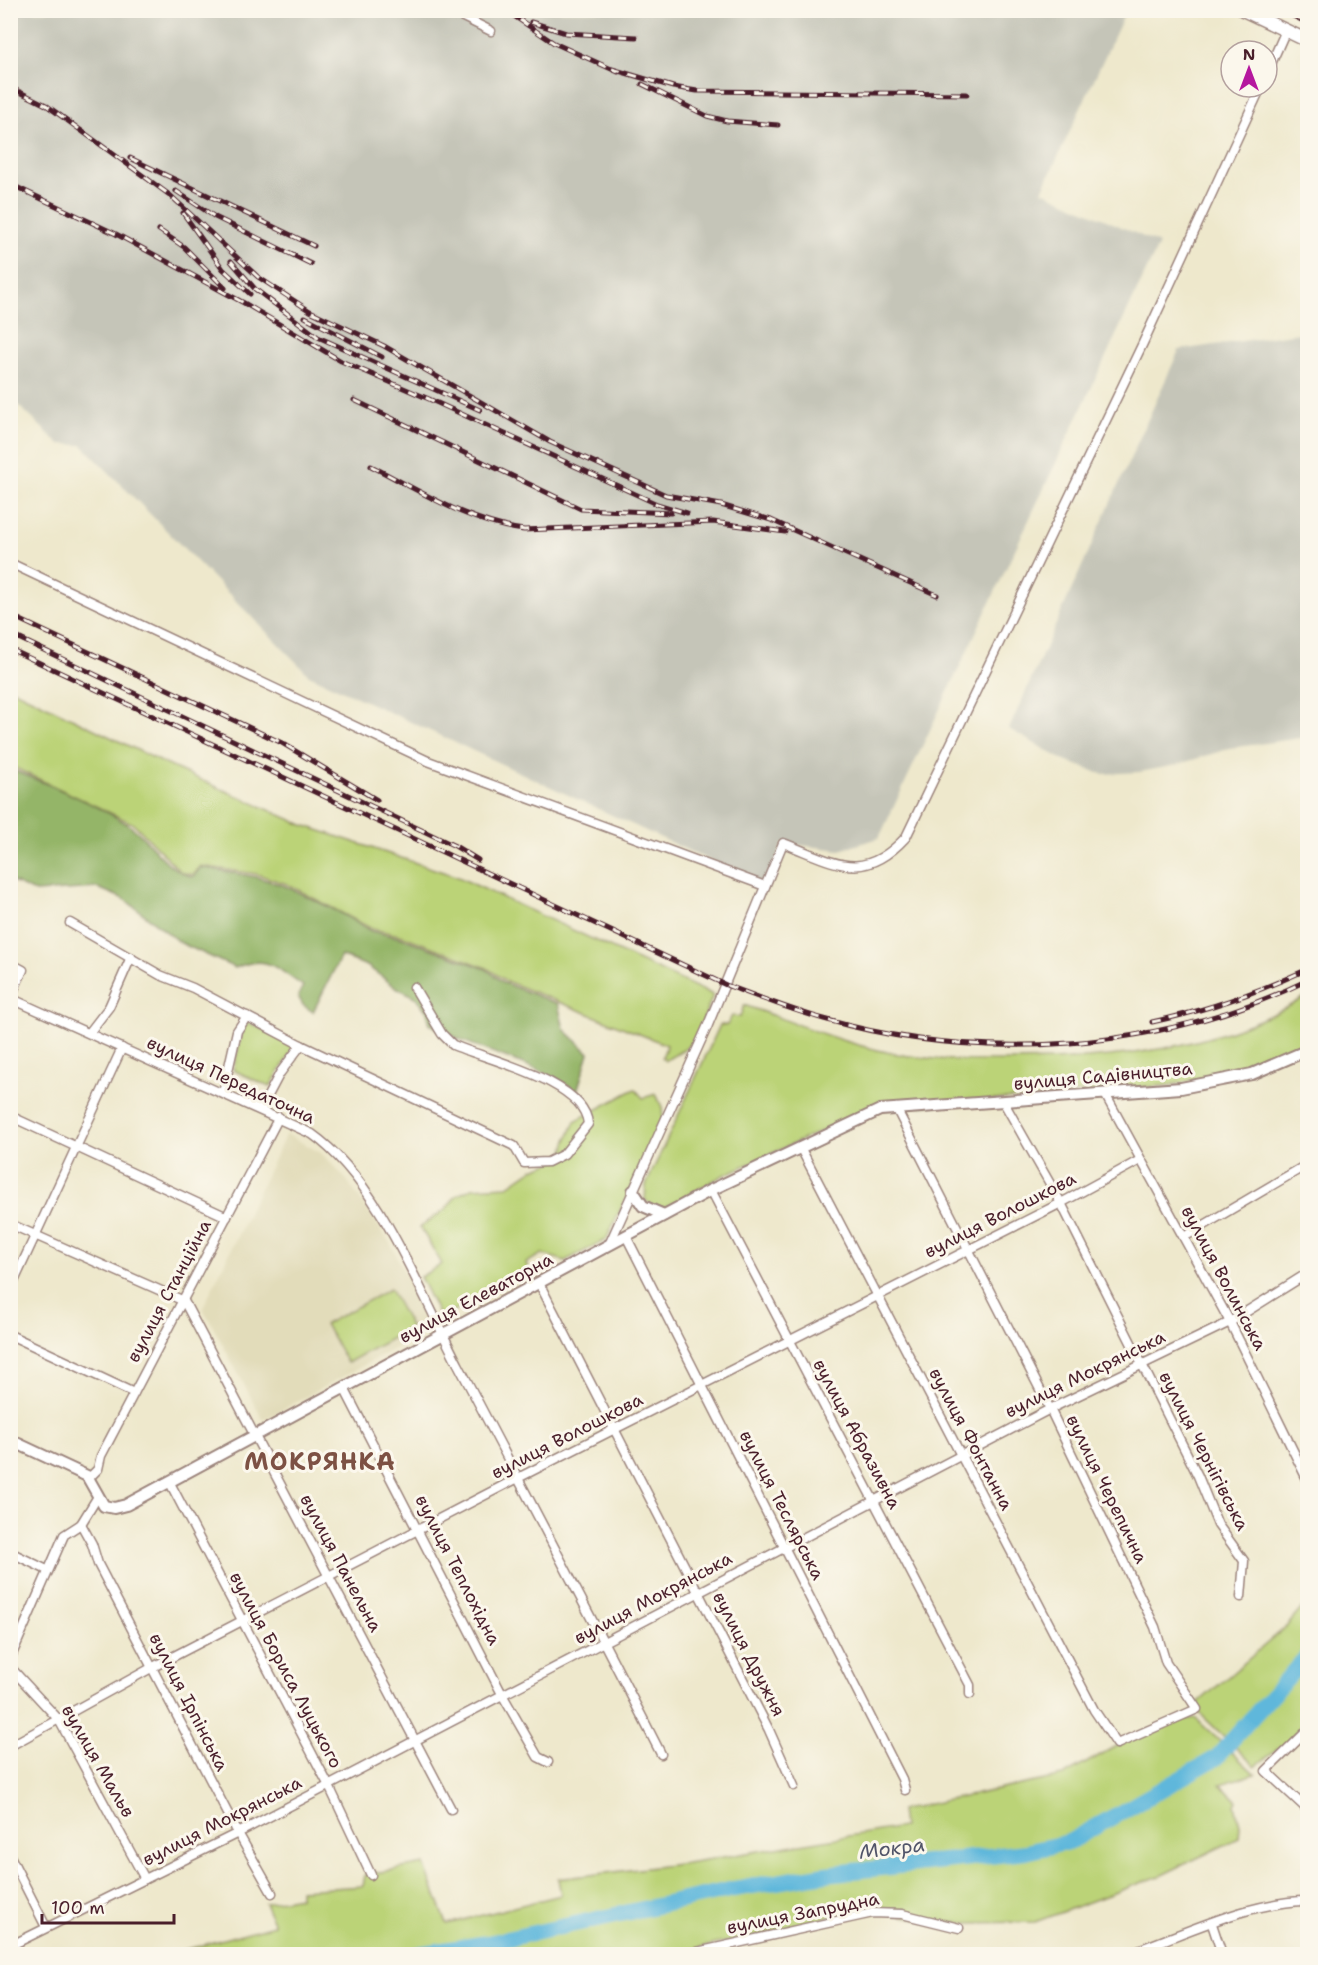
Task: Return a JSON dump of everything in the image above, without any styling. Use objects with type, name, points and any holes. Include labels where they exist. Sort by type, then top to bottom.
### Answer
[{"type":"main road","points":[[1243,10],[1308,41]]},
{"type":"street","points":[[449,10],[491,31]]},
{"type":"street","points":[[1279,46],[1286,30]]},
{"type":"street","points":[[609,1245],[708,1025],[783,843],[846,867],[867,865],[894,850],[906,837],[1143,343],[1255,99]]},
{"type":"street","points":[[10,562],[428,761],[765,886]]},
{"type":"street","points":[[70,923],[160,975],[193,988],[301,1045],[514,1146],[524,1163],[548,1162],[564,1154],[588,1124],[587,1112],[580,1102],[546,1080],[453,1045],[442,1034],[414,987]]},
{"type":"street","points":[[89,1033],[110,1007],[131,957]]},
{"type":"street","points":[[10,963],[23,970],[10,998]]},
{"type":"street","name":"вулиця Передаточна","points":[[10,998],[279,1117],[327,1145],[350,1171],[392,1232],[442,1335],[661,1754]]},
{"type":"street","points":[[223,1093],[237,1031],[247,1016]]},
{"type":"street","points":[[261,1109],[280,1073],[301,1045]]},
{"type":"street","points":[[10,1290],[122,1048]]},
{"type":"street","name":"вулиця Садівництва","points":[[896,1108],[1105,1094],[1218,1082],[1252,1074],[1308,1050]]},
{"type":"street","name":"вулиця Волинська","points":[[1105,1094],[1230,1322],[1308,1481]]},
{"type":"street","name":"вулиця Чернігівська","points":[[1003,1101],[1061,1203],[1198,1476],[1218,1525],[1244,1561],[1241,1597]]},
{"type":"street","name":"вулиця Елеваторна","points":[[97,1498],[104,1506],[114,1508],[170,1481],[711,1190],[880,1110],[896,1108]]},
{"type":"street","name":"вулиця Черепична","points":[[896,1108],[1050,1409],[1155,1627],[1166,1663],[1197,1709],[1116,1744]]},
{"type":"street","points":[[10,1116],[227,1217]]},
{"type":"street","name":"вулиця Станційна","points":[[88,1479],[98,1469],[101,1456],[279,1117]]},
{"type":"street","name":"вулиця Фонтанна","points":[[800,1147],[1094,1710],[1116,1744]]},
{"type":"street","name":"вулиця Волошкова","points":[[10,1746],[153,1667],[420,1531],[518,1478],[702,1387],[1061,1203],[1140,1160]]},
{"type":"street","points":[[1184,1237],[1308,1164]]},
{"type":"street","name":"вулиця Абразивна","points":[[711,1190],[970,1685],[970,1694]]},
{"type":"street","points":[[633,1191],[643,1206],[664,1215]]},
{"type":"street","points":[[10,1224],[184,1301]]},
{"type":"street","name":"вулиця Теслярська","points":[[626,1236],[786,1548],[905,1790]]},
{"type":"street","name":"вулиця Мокрянська","points":[[10,1946],[238,1833],[504,1696],[1050,1409],[1230,1322],[1308,1272]]},
{"type":"street","name":"вулиця Дружня","points":[[539,1283],[769,1730],[794,1786]]},
{"type":"street","name":"вулиця Панельна","points":[[184,1301],[451,1809]]},
{"type":"street","points":[[10,1335],[134,1393]]},
{"type":"street","name":"вулиця Теплохідна","points":[[344,1388],[504,1696],[538,1757],[548,1762]]},
{"type":"street","points":[[10,1440],[87,1476],[97,1498],[81,1524],[64,1535],[10,1659]]},
{"type":"street","name":"вулиця Бориса Луцького","points":[[170,1481],[328,1786],[371,1875]]},
{"type":"street","name":"вулиця Ірпінська","points":[[81,1524],[92,1544],[98,1564],[238,1833],[272,1893]]},
{"type":"street","points":[[10,1552],[47,1570]]},
{"type":"street","name":"вулиця Мальв","points":[[10,1667],[59,1720],[145,1879]]},
{"type":"street","points":[[1308,1730],[1266,1771],[1308,1809]]},
{"type":"street","points":[[10,1857],[46,1927]]},
{"type":"street","points":[[1127,1954],[1283,1901],[1308,1901]]},
{"type":"street","name":"вулиця Запрудна","points":[[688,1954],[873,1913],[902,1914],[959,1928]]},
{"type":"street","points":[[1212,1924],[1222,1954]]},
{"type":"shaded area","points":[[10,11],[1126,11],[1042,191],[1159,244],[879,838],[840,850],[783,843],[765,886],[309,675],[82,445],[59,444],[11,398]]},
{"type":"shaded area","points":[[1307,332],[1307,737],[1231,748],[1176,765],[1140,772],[1102,774],[1065,761],[1009,729],[1179,350]]},
{"type":"shaded area","points":[[286,1134],[321,1153],[346,1179],[390,1243],[432,1328],[263,1420],[203,1308]]},
{"type":"green space","points":[[10,688],[174,768],[303,825],[458,877],[713,995],[694,1043],[665,1061],[662,1057],[667,1045],[506,981],[487,968],[403,936],[372,929],[287,884],[256,874],[201,866],[193,875],[181,872],[134,824],[11,766]]},
{"type":"green space","points":[[10,769],[86,801],[129,825],[167,862],[183,873],[193,877],[201,867],[256,877],[285,886],[339,912],[371,931],[402,938],[486,969],[504,983],[558,1004],[564,1029],[589,1053],[577,1091],[542,1072],[466,1042],[430,1024],[427,1012],[417,998],[396,987],[367,966],[341,956],[313,1012],[303,1005],[298,996],[303,986],[278,969],[256,962],[235,968],[181,943],[124,899],[98,888],[35,892],[11,881]]},
{"type":"green space","points":[[1307,996],[1307,1044],[1250,1069],[1171,1085],[866,1111],[722,1176],[666,1207],[656,1208],[645,1200],[646,1185],[720,1025],[727,1025],[732,1016],[740,1017],[744,1005],[825,1035],[888,1052],[935,1059],[1013,1061],[1127,1054],[1202,1040],[1273,1014]]},
{"type":"green space","points":[[248,1022],[295,1046],[270,1087],[233,1070],[243,1029]]},
{"type":"green space","points":[[635,1089],[643,1098],[656,1094],[662,1107],[663,1120],[606,1240],[565,1261],[542,1254],[526,1263],[530,1272],[440,1318],[420,1277],[442,1264],[420,1227],[446,1209],[456,1196],[472,1188],[508,1186],[533,1169],[563,1158],[575,1121]]},
{"type":"green space","points":[[390,1289],[411,1328],[347,1363],[325,1324]]},
{"type":"green space","points":[[1307,1602],[1307,1720],[1289,1741],[1255,1766],[1193,1707],[1287,1626]]},
{"type":"green space","points":[[1195,1718],[1255,1774],[1220,1784],[1237,1801],[1235,1805],[1240,1825],[1239,1838],[1162,1875],[1035,1922],[961,1923],[927,1921],[885,1912],[845,1912],[780,1930],[671,1954],[170,1954],[274,1925],[265,1903],[300,1897],[300,1890],[363,1886],[365,1875],[424,1864],[447,1924],[561,1895],[558,1879],[687,1863],[903,1827],[901,1810],[1063,1776],[1134,1736],[1174,1721]]},
{"type":"waterway","name":"Мокра","points":[[419,1954],[488,1943],[734,1889],[826,1874],[1026,1852],[1069,1842],[1216,1758],[1308,1655]]},
{"type":"tram line","points":[[1277,10],[1308,25]]},
{"type":"railway","points":[[505,10],[554,43],[618,72]]},
{"type":"railway","points":[[531,22],[566,33],[636,37]]},
{"type":"railway","points":[[612,69],[673,87],[697,91],[967,94]]},
{"type":"railway","points":[[642,84],[707,116],[727,121],[778,125]]},
{"type":"railway","points":[[10,87],[46,105],[171,196],[258,277],[310,311],[384,346],[550,442],[666,495],[721,505],[771,520],[937,595]]},
{"type":"railway","points":[[130,158],[314,246]]},
{"type":"railway","points":[[10,184],[116,234],[244,303],[341,361],[657,504],[687,513]]},
{"type":"railway","points":[[176,191],[215,217],[311,264]]},
{"type":"railway","points":[[183,213],[223,269],[250,294]]},
{"type":"railway","points":[[159,230],[184,247],[225,288]]},
{"type":"railway","points":[[231,261],[255,289],[318,337],[480,410]]},
{"type":"railway","points":[[305,317],[382,357]]},
{"type":"railway","points":[[354,400],[581,509],[671,513]]},
{"type":"railway","points":[[371,466],[464,513],[484,521],[524,530],[713,522],[785,532]]},
{"type":"railway","points":[[10,615],[282,743],[377,800]]},
{"type":"railway","points":[[10,634],[455,846],[478,860]]},
{"type":"railway","points":[[10,649],[726,985],[824,1019],[884,1033],[945,1042],[1007,1045],[1070,1043],[1132,1035],[1193,1022],[1252,1004],[1308,980]]},
{"type":"railway","points":[[1152,1022],[1231,1000],[1308,969]]},
{"type":"district","name":"МОКРЯНКА","points":[[320,1462]]}]
